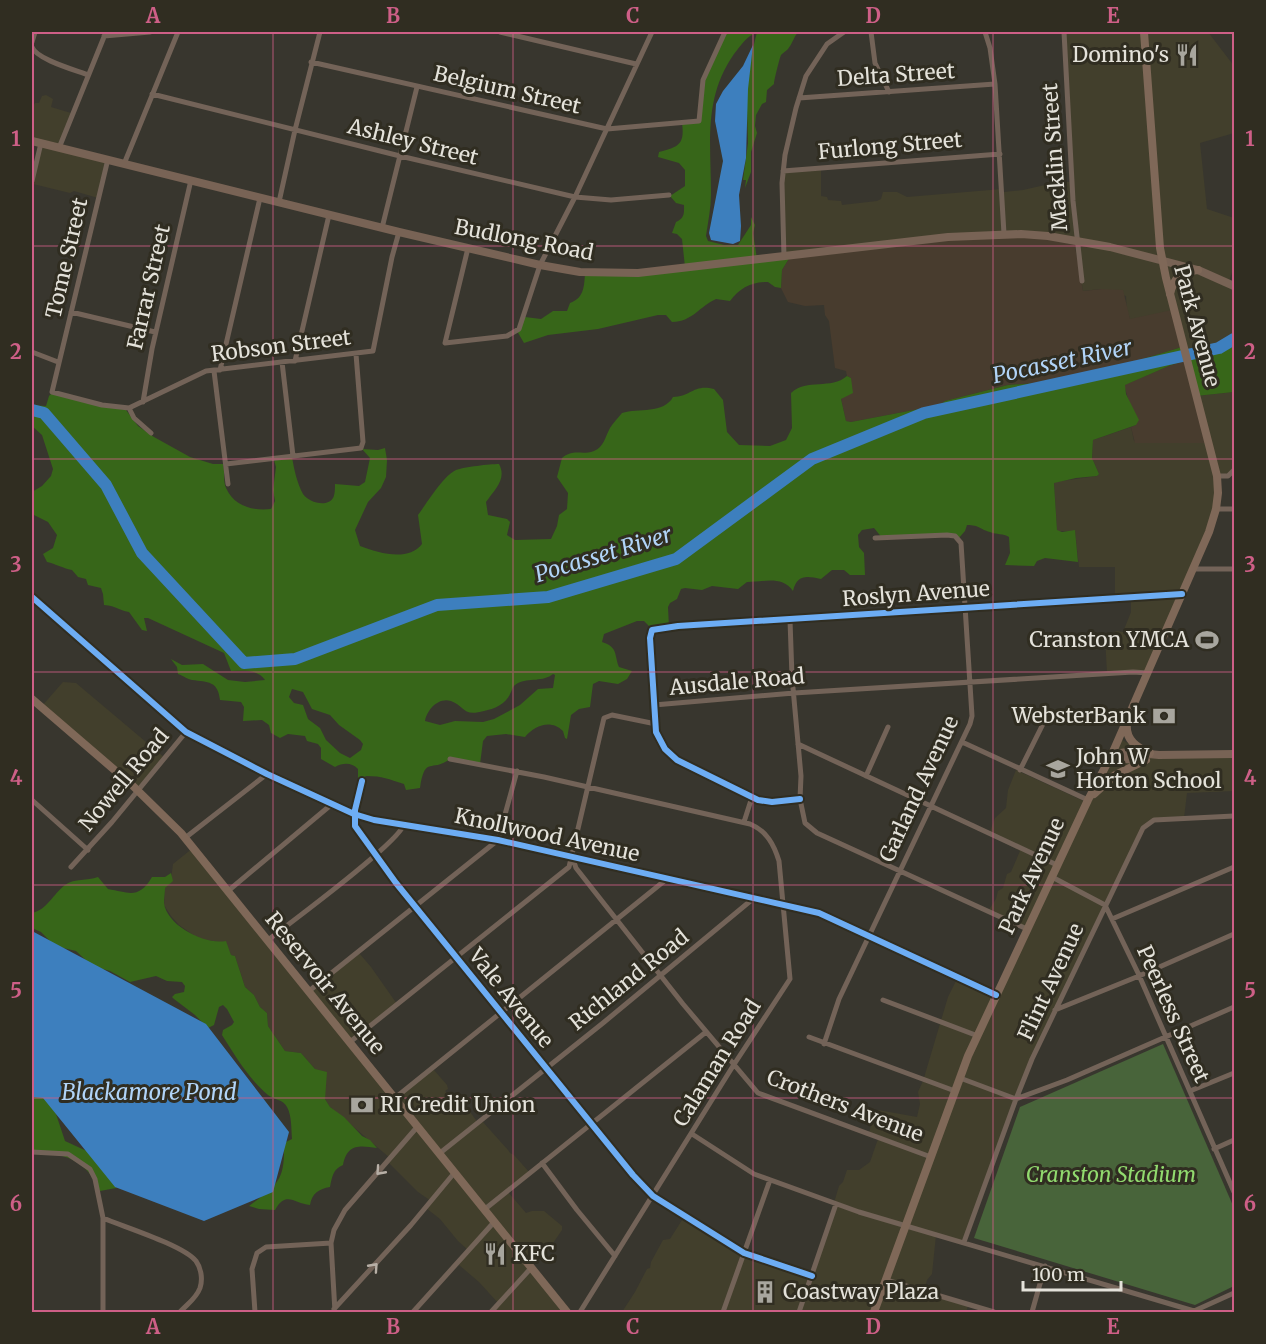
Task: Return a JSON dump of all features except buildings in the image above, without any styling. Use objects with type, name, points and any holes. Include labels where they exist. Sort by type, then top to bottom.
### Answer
[{"type":"main road","name":"Park Avenue","points":[[874,1312],[960,1078],[996,995],[1112,754],[1193,569],[1216,509],[1217,476],[1161,259],[1144,32]]},
{"type":"main road","name":"Budlong Road","points":[[32,141],[382,228],[540,265],[580,272],[627,274],[939,238],[1004,234],[1076,239],[1198,270],[1234,286]]},
{"type":"main road","points":[[1170,294],[1178,276],[1198,270]]},
{"type":"main road","name":"Reservoir Avenue","points":[[32,699],[138,791],[185,838],[567,1312]]},
{"type":"main road","points":[[1128,718],[1126,729],[1132,742],[1152,756]]},
{"type":"main road","points":[[1112,754],[1152,756],[1234,754]]},
{"type":"main road","points":[[1088,800],[1115,775],[1152,756]]},
{"type":"street","points":[[35,32],[33,51],[42,57],[88,75]]},
{"type":"street","points":[[59,148],[105,34],[150,32]]},
{"type":"street","points":[[124,164],[178,32]]},
{"type":"street","points":[[279,202],[320,32]]},
{"type":"street","points":[[500,32],[636,64]]},
{"type":"street","points":[[534,39],[537,32]]},
{"type":"street","points":[[468,248],[445,343],[507,336],[519,329],[540,265],[575,197],[652,32]]},
{"type":"street","name":"Belgium Street","points":[[312,62],[607,129],[699,121],[703,80],[725,32]]},
{"type":"street","points":[[784,257],[784,155],[799,98],[806,76],[822,52],[827,45],[844,32]]},
{"type":"street","points":[[871,32],[875,63],[889,92]]},
{"type":"street","points":[[985,32],[990,48],[995,84],[1004,234]]},
{"type":"street","name":"Macklin Street","points":[[1064,32],[1076,239],[1082,281]]},
{"type":"street","name":"Delta Street","points":[[799,98],[995,84]]},
{"type":"street","points":[[382,228],[417,87]]},
{"type":"street","name":"Ashley Street","points":[[152,94],[575,197],[611,200],[669,195]]},
{"type":"street","points":[[32,181],[41,143]]},
{"type":"street","name":"Furlong Street","points":[[783,171],[1000,154]]},
{"type":"street","name":"Tome Street","points":[[108,159],[52,392],[102,405],[129,408]]},
{"type":"street","name":"Farrar Street","points":[[143,402],[155,332],[191,180]]},
{"type":"street","points":[[228,484],[217,370],[260,198]]},
{"type":"street","points":[[295,361],[329,215]]},
{"type":"street","name":"Robson Street","points":[[129,408],[201,373],[373,351],[399,232]]},
{"type":"street","points":[[71,312],[155,332]]},
{"type":"street","points":[[32,352],[58,362]]},
{"type":"street","points":[[226,464],[361,448],[363,442],[356,354]]},
{"type":"street","points":[[282,362],[293,456]]},
{"type":"street","points":[[129,408],[134,418],[151,433]]},
{"type":"street","points":[[1217,476],[1228,476],[1234,470]]},
{"type":"street","points":[[1216,509],[1234,509]]},
{"type":"street","name":"Garland Avenue","points":[[824,1044],[839,999],[962,742],[972,716],[961,543],[955,537],[947,535],[875,538]]},
{"type":"street","points":[[1193,569],[1234,569]]},
{"type":"street","name":"Roslyn Avenue","points":[[654,705],[650,638],[652,630],[678,626],[1182,594]]},
{"type":"street","name":"Knollwood Avenue","points":[[32,597],[186,732],[267,774],[332,804],[374,820],[498,840],[827,916],[996,995]]},
{"type":"street","points":[[790,620],[801,799],[805,823],[812,829],[1027,929]]},
{"type":"street","name":"Ausdale Road","points":[[350,1042],[568,867],[603,720],[606,716],[656,724],[654,705],[794,693],[1133,672],[1148,673]]},
{"type":"street","points":[[1020,770],[1046,718]]},
{"type":"street","points":[[656,724],[660,741],[670,755],[758,800],[772,802],[801,799]]},
{"type":"street","points":[[866,776],[888,727]]},
{"type":"street","name":"Nowell Road","points":[[71,867],[88,850],[186,732]]},
{"type":"street","points":[[962,742],[1088,800]]},
{"type":"street","points":[[798,744],[1057,865]]},
{"type":"street","name":"Calaman Road","points":[[450,759],[518,771],[744,822],[757,827],[766,835],[774,847],[782,873],[790,979],[580,1312]]},
{"type":"street","points":[[309,991],[498,840],[518,771]]},
{"type":"street","points":[[185,838],[267,774]]},
{"type":"street","points":[[354,812],[362,781]]},
{"type":"street","points":[[744,822],[752,797]]},
{"type":"street","points":[[32,800],[88,850]]},
{"type":"street","points":[[228,891],[332,804]]},
{"type":"street","name":"Vale Avenue","points":[[354,812],[359,834],[375,855],[591,1124],[653,1196],[744,1252],[812,1276]]},
{"type":"street","name":"Flint Avenue","points":[[964,1242],[1016,1099],[1055,1010],[1143,828],[1154,820],[1234,816]]},
{"type":"street","points":[[267,940],[375,855],[398,835],[404,824]]},
{"type":"street","name":"Crothers Avenue","points":[[572,856],[576,868],[706,1032],[758,1093],[931,1157]]},
{"type":"street","points":[[1112,919],[1234,867]]},
{"type":"street","points":[[1052,877],[1105,905]]},
{"type":"street","points":[[394,1098],[668,878]]},
{"type":"street","name":"Richland Road","points":[[440,1153],[754,898]]},
{"type":"street","name":"Peerless Street","points":[[1105,905],[1139,976],[1234,1192]]},
{"type":"street","points":[[1055,1010],[1234,934]]},
{"type":"street","points":[[883,1000],[978,1036]]},
{"type":"street","points":[[960,1078],[1016,1099],[1067,1080],[1234,1007]]},
{"type":"street","points":[[485,1209],[706,1032]]},
{"type":"street","points":[[808,1037],[955,1091]]},
{"type":"street","points":[[1190,1091],[1234,1073]]},
{"type":"street","points":[[335,1311],[331,1243],[334,1230],[345,1210],[418,1126]]},
{"type":"street","points":[[692,1134],[740,1166],[770,1180],[836,1204],[1195,1312],[1234,1293]]},
{"type":"street","points":[[1214,1149],[1234,1140]]},
{"type":"street","points":[[32,1152],[68,1154],[90,1169],[97,1184],[103,1218],[103,1312]]},
{"type":"street","points":[[542,1163],[615,1256]]},
{"type":"street","points":[[335,1311],[455,1172]]},
{"type":"street","points":[[723,1312],[770,1180]]},
{"type":"street","points":[[799,1312],[836,1204]]},
{"type":"street","points":[[103,1218],[183,1251],[196,1262],[201,1277],[200,1290],[180,1312]]},
{"type":"street","points":[[413,1312],[495,1221]]},
{"type":"street","points":[[255,1312],[252,1269],[257,1253],[266,1248],[331,1243]]},
{"type":"street","points":[[1032,1312],[1044,1266]]},
{"type":"street","points":[[491,1312],[532,1267]]},
{"type":"street","points":[[886,1280],[994,1312]]},
{"type":"shaded area","points":[[1064,32],[1208,32],[1234,66],[1234,133],[1200,143],[1207,209],[1234,218],[1234,267],[1229,281],[1234,286],[1234,334],[1219,353],[1205,351],[1198,347],[1184,351],[1130,319],[1126,296],[1102,289],[1083,291],[1074,241],[785,257],[784,172],[821,169],[821,196],[827,197],[828,200],[841,201],[842,205],[877,201],[881,199],[883,192],[897,192],[907,197],[1002,189],[1004,192],[1058,182],[1072,182]]},
{"type":"shaded area","points":[[46,95],[53,99],[51,107],[71,113],[60,146],[107,160],[98,198],[33,184],[41,144],[32,141],[32,108],[35,103],[39,103],[42,96]]},
{"type":"shaded area","points":[[1005,234],[1074,241],[1083,291],[1123,290],[1130,319],[1172,310],[1182,347],[1100,372],[1053,382],[1008,385],[945,401],[940,405],[851,422],[846,421],[841,399],[851,378],[847,376],[846,371],[835,368],[829,321],[825,315],[824,305],[805,306],[788,302],[781,288],[782,270],[790,257]]},
{"type":"shaded area","points":[[1184,361],[1208,443],[1135,443],[1131,427],[1136,425],[1124,385]]},
{"type":"shaded area","points":[[1234,392],[1234,471],[1218,477],[1215,517],[1148,670],[1107,673],[1105,636],[1117,631],[1123,632],[1131,612],[1131,598],[1115,597],[1115,567],[1079,567],[1075,531],[1057,531],[1054,482],[1097,476],[1099,474],[1092,458],[1093,440],[1131,427],[1134,441],[1208,443],[1196,396]]},
{"type":"shaded area","points":[[63,682],[76,683],[165,758],[139,791],[42,706]]},
{"type":"shaded area","points":[[1117,737],[1147,754],[1234,754],[1234,791],[1187,793],[1184,818],[1154,820],[1143,829],[1034,1057],[965,1242],[936,1235],[932,1274],[927,1280],[924,1291],[968,1306],[966,1312],[622,1312],[647,1269],[650,1268],[663,1240],[670,1239],[684,1217],[746,1254],[812,1276],[839,1186],[847,1170],[859,1170],[870,1162],[878,1139],[869,1134],[872,1119],[878,1110],[917,1117],[920,1104],[918,1092],[948,997],[957,979],[993,994],[1025,929],[988,911],[998,891],[1003,888],[1007,874],[1011,872],[1020,851],[989,834],[995,818],[1006,808],[1008,790],[1016,770],[1086,802]]},
{"type":"shaded area","points":[[193,848],[308,989],[359,953],[371,967],[397,1004],[352,1041],[393,1097],[433,1069],[447,1085],[448,1089],[445,1091],[458,1103],[463,1102],[478,1123],[482,1121],[529,1172],[508,1192],[526,1213],[544,1211],[562,1226],[562,1230],[547,1252],[532,1265],[570,1312],[494,1312],[499,1304],[459,1265],[468,1250],[440,1219],[426,1208],[431,1201],[418,1192],[389,1163],[390,1158],[330,1107],[315,1069],[301,1053],[285,1051],[268,1026],[267,1013],[245,987],[235,956],[231,955],[227,946],[220,942],[199,939],[179,925],[171,916],[164,905],[165,888],[171,879],[173,864]]},
{"type":"green space","points":[[726,32],[757,32],[747,39],[734,54],[717,87],[711,122],[711,199],[706,236],[708,241],[724,245],[738,245],[751,225],[751,217],[755,225],[753,233],[757,259],[790,257],[782,270],[781,288],[768,282],[756,283],[742,289],[730,301],[716,299],[690,317],[679,321],[672,322],[666,315],[658,315],[598,329],[548,335],[524,343],[517,331],[525,317],[541,319],[553,311],[567,311],[570,303],[575,301],[582,292],[585,274],[685,267],[682,239],[672,233],[676,222],[683,215],[684,205],[676,203],[670,196],[685,186],[685,170],[679,163],[658,157],[659,152],[679,144],[683,130],[682,123],[697,121],[704,77]]},
{"type":"green space","points":[[757,32],[798,32],[788,49],[781,55],[774,84],[767,90],[766,102],[762,104],[756,115],[757,133],[751,152],[751,172],[745,188],[746,180],[743,180],[748,143],[746,77]]},
{"type":"green space","points":[[1234,334],[1234,392],[1196,396],[1184,361],[1125,385],[1126,394],[1139,420],[1136,425],[1093,440],[1092,458],[1099,474],[1097,476],[1054,483],[1057,530],[1062,532],[1075,530],[1078,562],[1045,558],[1037,561],[1034,566],[1005,565],[1010,553],[1009,537],[975,526],[967,525],[958,539],[954,536],[883,539],[874,528],[862,530],[858,535],[859,547],[864,553],[865,575],[850,575],[844,570],[832,570],[821,579],[807,577],[800,579],[793,591],[789,586],[772,580],[747,582],[738,589],[712,586],[702,590],[681,589],[677,599],[668,607],[669,627],[653,630],[644,621],[637,621],[604,634],[602,642],[611,646],[619,667],[632,671],[627,679],[618,684],[599,681],[593,684],[590,707],[579,709],[571,715],[567,739],[558,727],[548,724],[533,729],[525,737],[506,734],[487,736],[483,741],[480,764],[450,759],[430,766],[424,772],[420,788],[406,790],[404,784],[381,777],[366,776],[358,782],[358,769],[347,764],[335,767],[321,759],[321,748],[318,744],[307,741],[305,736],[288,734],[280,738],[271,733],[269,725],[262,720],[243,721],[244,707],[241,702],[220,700],[217,689],[211,684],[190,680],[178,674],[177,667],[171,659],[182,665],[203,664],[228,680],[245,682],[265,680],[255,672],[231,671],[224,653],[148,618],[144,618],[147,631],[142,630],[129,612],[104,605],[101,588],[88,585],[86,579],[78,577],[72,570],[47,562],[43,554],[53,548],[57,535],[48,522],[32,516],[32,492],[42,486],[51,476],[53,469],[42,435],[32,426],[32,405],[46,406],[53,392],[126,410],[138,426],[154,437],[190,457],[213,464],[223,464],[225,485],[229,494],[239,503],[251,508],[271,509],[275,501],[273,490],[276,467],[274,460],[292,457],[297,481],[305,497],[326,503],[333,498],[335,484],[359,486],[365,482],[370,458],[362,449],[385,448],[386,477],[381,488],[368,502],[355,530],[360,546],[384,553],[401,554],[416,550],[422,544],[418,515],[446,478],[456,470],[484,465],[499,464],[502,474],[499,484],[486,502],[488,515],[507,519],[510,522],[507,535],[515,540],[551,539],[559,515],[567,509],[568,493],[557,477],[562,458],[571,453],[597,449],[622,413],[657,408],[669,402],[673,397],[697,389],[714,389],[723,400],[727,432],[739,445],[770,446],[786,440],[792,428],[791,393],[804,386],[834,382],[847,376],[851,378],[853,393],[841,399],[846,421],[851,422],[940,405],[945,401],[1008,385],[1053,382],[1100,372],[1182,347],[1184,351],[1201,347],[1205,351],[1214,352],[1215,348]],"holes":[[[555,675],[553,688],[538,689],[520,705],[494,719],[483,722],[455,721],[440,725],[425,721],[431,709],[442,701],[451,701],[472,713],[488,710],[506,701],[518,683],[545,678]],[[292,689],[303,692],[312,709],[330,715],[339,725],[360,740],[363,744],[361,750],[350,758],[340,753],[326,740],[320,728],[308,719],[303,705],[294,703],[289,697]]]},
{"type":"green space","points":[[171,873],[173,881],[165,888],[164,903],[172,919],[198,937],[226,941],[231,955],[235,956],[245,987],[267,1013],[268,1026],[285,1051],[301,1053],[315,1069],[327,1072],[325,1099],[330,1107],[377,1148],[359,1147],[347,1153],[343,1165],[334,1174],[330,1187],[317,1192],[312,1197],[310,1205],[287,1199],[275,1210],[249,1206],[273,1186],[281,1174],[284,1143],[292,1139],[291,1118],[285,1104],[268,1095],[254,1082],[222,1035],[223,1030],[234,1022],[223,1005],[219,1007],[214,1025],[208,1028],[172,997],[184,992],[185,986],[182,982],[167,981],[156,976],[130,982],[110,971],[92,966],[76,951],[55,946],[41,932],[32,928],[32,913],[42,909],[69,883],[98,877],[108,889],[133,893],[143,889],[152,877],[165,877]]},
{"type":"green space","name":"Cranston Stadium","points":[[1163,1044],[1234,1208],[1234,1286],[1195,1305],[974,1238],[1020,1107]]},
{"type":"green space","points":[[32,1095],[46,1099],[56,1114],[65,1141],[91,1153],[120,1183],[116,1188],[100,1191],[88,1172],[73,1160],[54,1154],[32,1153]]},
{"type":"water","points":[[753,45],[748,89],[746,158],[739,195],[740,241],[733,244],[711,240],[709,233],[723,161],[715,121],[716,104],[723,91],[743,66]]},
{"type":"water","name":"Blackamore Pond","points":[[32,931],[206,1024],[289,1132],[273,1192],[204,1221],[115,1187],[43,1098],[32,1097]]},
{"type":"waterway","name":"Pocasset River","points":[[32,410],[44,413],[106,485],[142,553],[244,663],[295,659],[437,605],[548,597],[676,559],[812,459],[924,413],[1219,348],[1234,339]]},
{"type":"cycle path","points":[[800,799],[772,802],[758,800],[677,760],[665,749],[656,732],[650,638],[652,630],[678,626],[1182,594]]},
{"type":"cycle path","points":[[32,597],[186,732],[267,774],[354,814],[374,820],[498,840],[819,913],[996,995]]},
{"type":"cycle path","points":[[362,781],[355,810],[355,826],[396,883],[633,1175],[653,1196],[744,1253],[812,1276]]},
{"type":"place","name":"Domino's","points":[[1187,55]]},
{"type":"place","name":"Cranston YMCA","points":[[1207,640]]},
{"type":"place","name":"WebsterBank","points":[[1164,716]]},
{"type":"place","name":"John W Horton School","points":[[1058,769]]},
{"type":"place","name":"RI Credit Union","points":[[362,1105]]},
{"type":"place","name":"KFC","points":[[495,1254]]},
{"type":"place","name":"Coastway Plaza","points":[[765,1292]]}]
